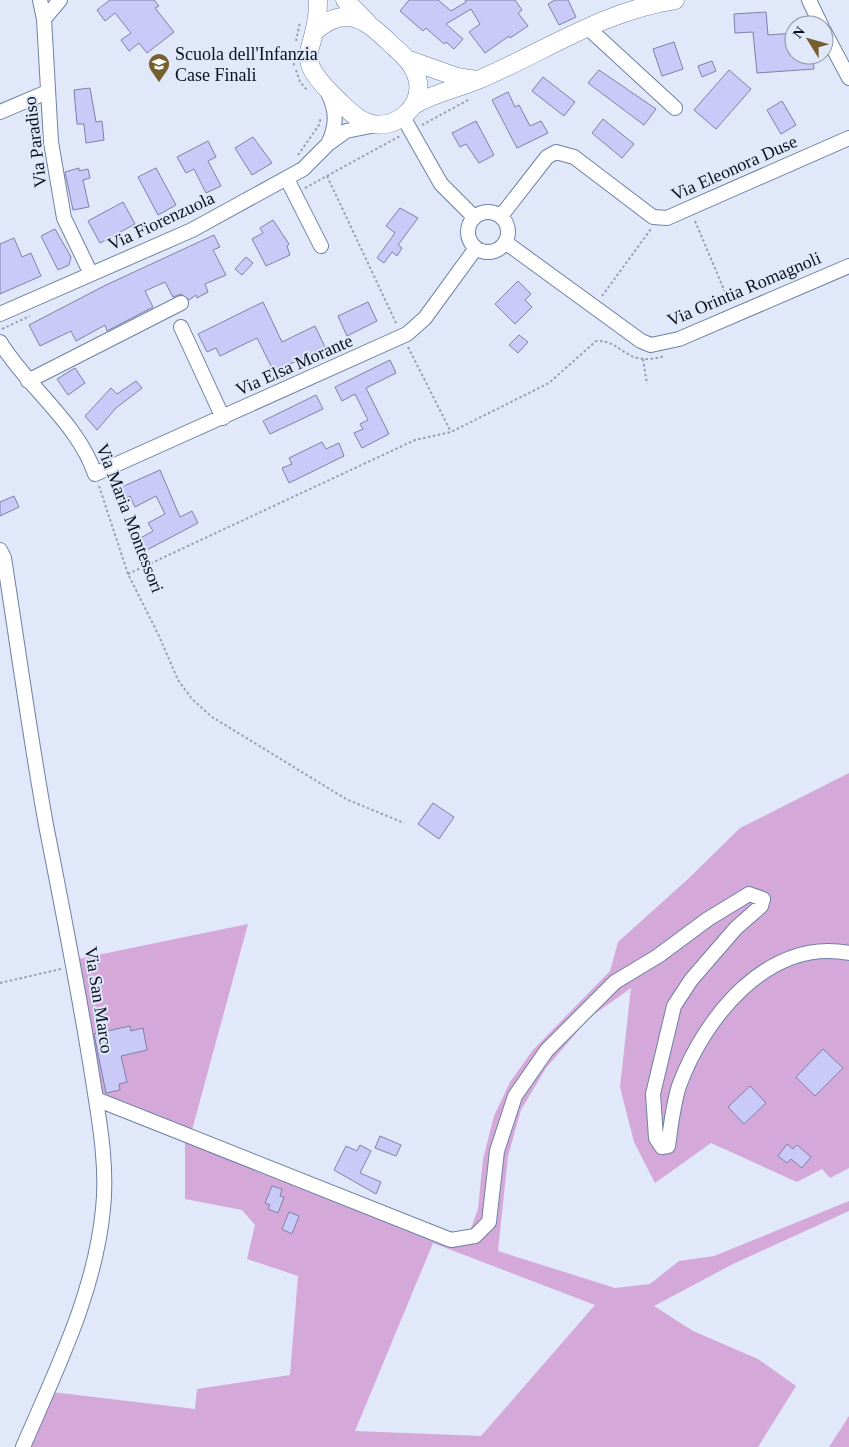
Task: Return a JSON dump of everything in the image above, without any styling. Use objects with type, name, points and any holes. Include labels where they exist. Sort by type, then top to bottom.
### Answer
[{"type":"main road","points":[[318,0],[315,31],[310,42],[309,66],[319,92],[363,121],[377,125],[390,124],[436,93],[477,80],[615,14],[676,0]]},
{"type":"main road","points":[[345,0],[408,60],[415,71],[418,84],[408,111]]},
{"type":"main road","points":[[315,31],[330,20],[338,18],[356,17],[367,22]]},
{"type":"main road","points":[[408,60],[457,77],[477,80]]},
{"type":"street","name":"Via Paradiso","points":[[40,0],[44,19],[51,142],[64,218],[91,274]]},
{"type":"street","points":[[44,19],[60,0]]},
{"type":"street","points":[[809,0],[816,15]]},
{"type":"street","points":[[587,27],[675,108]]},
{"type":"street","points":[[834,50],[849,78]]},
{"type":"street","points":[[0,112],[47,92]]},
{"type":"street","name":"Via Fiorenzuola","points":[[319,92],[334,105],[336,122],[328,144]]},
{"type":"street","points":[[408,111],[441,184],[474,218]]},
{"type":"street","name":"Via Fiorenzuola","points":[[0,314],[192,230],[303,169],[328,144],[350,129],[377,125]]},
{"type":"street","name":"Via Eleonora Duse","points":[[501,216],[547,158],[556,152],[574,157],[653,217],[666,218],[849,138]]},
{"type":"street","points":[[286,179],[321,246]]},
{"type":"street","points":[[484,212],[501,216],[507,225],[505,242],[495,251],[489,252],[476,248],[468,237],[468,230],[474,218],[484,212]]},
{"type":"street","points":[[505,242],[641,341]]},
{"type":"street","name":"Via Elsa Morante","points":[[95,474],[402,336],[425,318],[476,248]]},
{"type":"street","name":"Via Orintia Romagnoli","points":[[641,341],[651,345],[679,340],[849,266]]},
{"type":"street","points":[[28,381],[181,303]]},
{"type":"street","points":[[181,327],[223,418]]},
{"type":"street","name":"Via Maria Montessori","points":[[0,342],[28,381],[80,442],[95,474]]},
{"type":"street","name":"Via San Marco","points":[[0,550],[4,558],[46,823],[75,966],[96,1099],[103,1163],[103,1208],[97,1252],[85,1298],[23,1447]]},
{"type":"street","points":[[96,1099],[451,1240],[475,1236],[489,1222],[498,1151],[515,1096],[547,1050],[615,982],[658,956],[708,919],[749,894],[763,899],[757,910],[736,928],[690,980],[674,1006],[654,1094],[656,1138],[662,1147],[668,1146],[674,1104],[680,1084],[704,1035],[736,992],[786,960],[812,953],[839,951],[849,953]]},
{"type":"path","points":[[295,42],[302,17]]},
{"type":"path","points":[[294,51],[292,59],[300,82],[319,92]]},
{"type":"path","points":[[303,169],[297,163],[297,159],[319,125],[322,112]]},
{"type":"path","points":[[327,176],[402,336],[451,432]]},
{"type":"path","points":[[689,207],[735,314]]},
{"type":"path","points":[[594,308],[660,217]]},
{"type":"path","points":[[128,574],[415,440],[451,432],[549,383],[596,342],[606,341],[633,358],[649,361],[665,356]]},
{"type":"path","points":[[641,341],[647,384]]},
{"type":"path","name":"Via Maria Montessori","points":[[95,474],[128,574],[159,636],[178,680],[192,699],[212,717],[346,800],[404,823]]},
{"type":"path","points":[[0,983],[75,966]]},
{"type":"shaded area","points":[[849,773],[849,1168],[830,1178],[822,1169],[797,1182],[711,1143],[655,1183],[634,1142],[620,1087],[631,988],[589,1018],[546,1068],[521,1110],[508,1156],[498,1251],[615,1288],[650,1284],[679,1261],[714,1256],[849,1201],[849,1211],[733,1264],[654,1306],[693,1331],[758,1359],[796,1386],[758,1447],[28,1447],[52,1392],[195,1409],[197,1389],[290,1375],[298,1276],[247,1259],[255,1225],[242,1210],[185,1199],[185,1139],[191,1130],[102,1093],[78,959],[248,924],[192,1130],[445,1233],[470,1231],[478,1209],[483,1159],[494,1116],[510,1082],[533,1050],[610,971],[618,942],[688,879],[740,828]],"holes":[[[433,1243],[595,1305],[481,1436],[355,1431]]]},
{"type":"shaded area","points":[[849,1416],[849,1447],[829,1447]]},
{"type":"building","points":[[110,0],[154,0],[159,6],[155,8],[174,32],[147,53],[139,43],[129,51],[121,40],[131,33],[115,13],[105,21],[97,10]]},
{"type":"building","points":[[409,0],[438,0],[451,11],[466,2],[465,0],[515,0],[522,10],[518,13],[528,26],[510,38],[509,36],[485,53],[469,32],[480,24],[471,9],[446,24],[463,39],[454,49],[446,42],[444,44],[426,28],[423,31],[400,11]]},
{"type":"building","points":[[555,0],[568,0],[576,17],[559,25],[548,4]]},
{"type":"building","points":[[766,12],[768,35],[784,34],[784,65],[814,65],[814,69],[757,73],[753,32],[735,33],[734,14]]},
{"type":"building","points":[[674,42],[683,69],[662,76],[653,49]]},
{"type":"building","points":[[712,61],[716,71],[702,77],[698,66]]},
{"type":"building","points":[[599,70],[656,109],[644,125],[588,83]]},
{"type":"building","points":[[729,70],[751,89],[716,129],[694,110]]},
{"type":"building","points":[[543,77],[575,102],[564,116],[532,91]]},
{"type":"building","points":[[90,88],[96,122],[102,121],[104,140],[86,143],[84,124],[77,124],[74,90]]},
{"type":"building","points":[[508,92],[515,107],[519,105],[530,126],[541,121],[548,133],[517,148],[492,100]]},
{"type":"building","points":[[782,101],[796,125],[781,134],[767,110]]},
{"type":"building","points":[[603,119],[634,144],[622,158],[592,133]]},
{"type":"building","points":[[476,121],[494,155],[479,163],[466,144],[460,147],[452,133]]},
{"type":"building","points":[[253,137],[272,163],[252,175],[235,148]]},
{"type":"building","points":[[208,141],[216,157],[208,161],[221,186],[206,193],[194,169],[186,173],[177,157]]},
{"type":"building","points":[[79,168],[79,171],[88,169],[90,178],[83,180],[89,207],[73,210],[65,172]]},
{"type":"building","points":[[156,168],[176,205],[158,215],[138,177]]},
{"type":"building","points":[[123,202],[135,224],[100,243],[88,221]]},
{"type":"building","points":[[400,208],[418,218],[398,245],[402,248],[397,256],[392,252],[384,263],[377,258],[395,233],[386,226]]},
{"type":"building","points":[[273,220],[289,244],[287,246],[290,255],[266,266],[252,239],[263,233],[260,228]]},
{"type":"building","points":[[55,229],[71,257],[69,265],[58,270],[41,236]]},
{"type":"building","points":[[214,235],[220,247],[213,250],[226,275],[205,284],[208,292],[197,298],[196,295],[189,300],[181,294],[173,297],[165,282],[145,291],[153,307],[107,331],[105,325],[76,341],[71,331],[40,346],[29,325],[106,285]]},
{"type":"building","points":[[14,238],[22,257],[31,253],[41,276],[0,294],[0,244]]},
{"type":"building","points":[[246,257],[253,263],[242,275],[235,269]]},
{"type":"building","points":[[518,281],[531,294],[525,300],[532,307],[515,324],[495,304]]},
{"type":"building","points":[[263,302],[282,342],[315,326],[325,347],[274,372],[257,338],[220,356],[216,348],[207,352],[198,334]]},
{"type":"building","points":[[368,302],[377,321],[347,336],[338,316]]},
{"type":"building","points":[[519,335],[528,342],[518,353],[509,345]]},
{"type":"building","points":[[390,360],[396,373],[366,388],[389,434],[362,448],[354,433],[363,429],[360,424],[368,420],[355,394],[342,401],[335,387]]},
{"type":"building","points":[[75,368],[85,383],[68,395],[57,379]]},
{"type":"building","points":[[136,381],[142,388],[116,408],[97,430],[85,416],[111,388],[117,394]]},
{"type":"building","points":[[316,395],[323,409],[270,434],[263,421]]},
{"type":"building","points":[[322,442],[326,449],[339,443],[344,456],[289,483],[282,468],[292,464],[289,458]]},
{"type":"building","points":[[160,470],[180,517],[192,511],[198,523],[143,552],[137,540],[153,531],[148,523],[165,514],[156,496],[135,507],[130,496],[121,501],[115,490]]},
{"type":"building","points":[[14,496],[19,507],[0,516],[0,502]]},
{"type":"building","points":[[433,803],[454,817],[439,839],[418,824]]},
{"type":"building","points":[[130,1026],[131,1031],[143,1028],[147,1050],[121,1056],[127,1082],[119,1084],[120,1090],[106,1093],[94,1034]]},
{"type":"building","points":[[823,1049],[843,1068],[815,1096],[796,1077]]},
{"type":"building","points":[[750,1086],[766,1103],[744,1124],[728,1107]]},
{"type":"building","points":[[380,1136],[401,1145],[396,1156],[375,1148]]},
{"type":"building","points":[[787,1144],[793,1149],[797,1145],[811,1157],[802,1168],[791,1159],[787,1163],[778,1156]]},
{"type":"building","points":[[360,1145],[371,1151],[360,1173],[381,1182],[376,1194],[334,1170],[346,1146],[357,1151]]},
{"type":"building","points":[[272,1186],[282,1189],[280,1196],[284,1197],[278,1213],[268,1209],[270,1205],[265,1203]]},
{"type":"building","points":[[289,1212],[299,1216],[292,1234],[282,1229]]},
{"type":"place","name":"Scuola dell'Infanzia Case Finali","points":[[159,83]]}]
